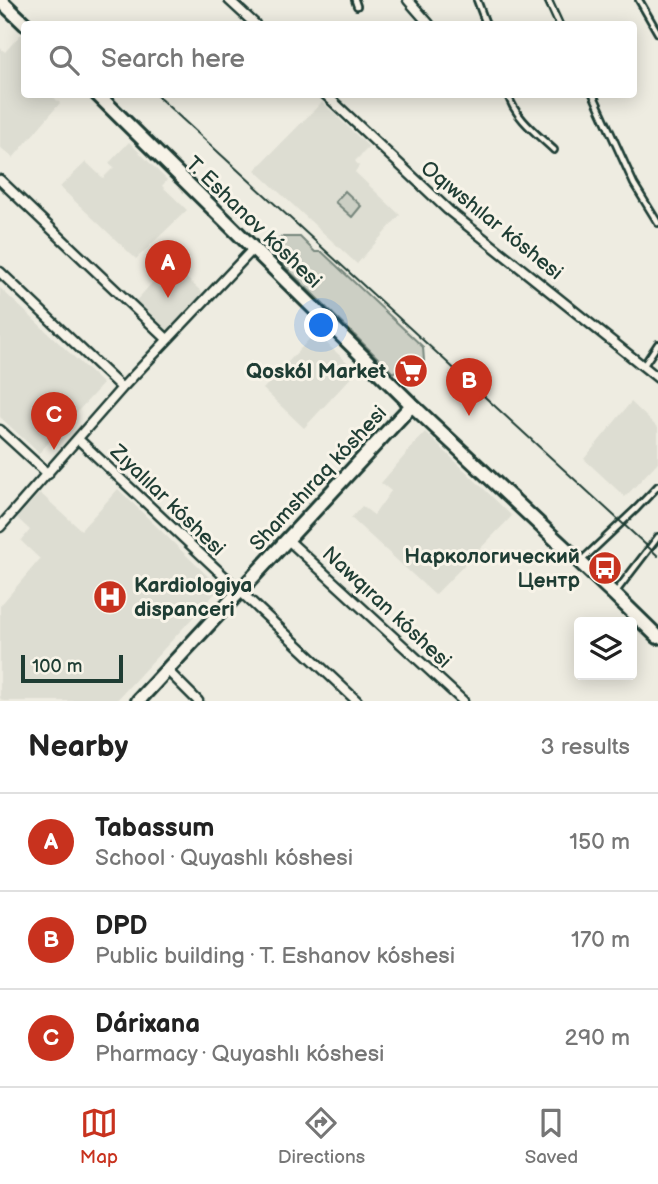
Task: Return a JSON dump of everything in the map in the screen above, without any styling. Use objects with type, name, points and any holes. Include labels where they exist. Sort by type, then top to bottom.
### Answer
[{"type":"main road","points":[[1,0],[23,21]]},
{"type":"main road","name":"T. Eshanov kóshesi","points":[[101,98],[412,405],[658,637]]},
{"type":"main road","name":"Shamshıraq kóshesi","points":[[138,701],[412,405]]},
{"type":"street","points":[[229,0],[252,21]]},
{"type":"street","points":[[408,0],[426,21]]},
{"type":"street","name":"Oqıwshılar kóshesi","points":[[329,98],[448,210],[658,377]]},
{"type":"street","points":[[0,180],[167,339]]},
{"type":"street","points":[[0,527],[122,388],[254,248]]},
{"type":"street","points":[[0,272],[122,388]]},
{"type":"street","points":[[0,430],[48,474]]},
{"type":"street","name":"Zıyalılar kóshesi","points":[[78,439],[357,701]]},
{"type":"street","name":"Nawqıran kóshesi","points":[[287,539],[463,701]]},
{"type":"street","points":[[166,669],[198,701]]},
{"type":"lane","points":[[477,0],[485,21]]},
{"type":"lane","points":[[548,0],[558,21]]},
{"type":"lane","points":[[639,0],[658,33]]},
{"type":"lane","points":[[509,98],[525,121],[554,150]]},
{"type":"lane","points":[[595,98],[634,184],[658,223]]},
{"type":"lane","points":[[644,365],[658,344]]},
{"type":"lane","points":[[580,562],[658,486]]},
{"type":"lane","points":[[614,594],[658,537]]},
{"type":"shaded area","points":[[21,34],[21,98],[54,98],[60,103],[13,158],[0,147],[0,48],[5,52]]},
{"type":"shaded area","points":[[322,102],[369,147],[355,161],[359,166],[355,172],[400,215],[357,264],[255,170]]},
{"type":"shaded area","points":[[129,142],[167,180],[162,186],[187,210],[136,259],[60,187],[86,162],[103,178],[114,167],[109,163]]},
{"type":"shaded area","points":[[345,191],[361,206],[352,217],[335,202]]},
{"type":"shaded area","points":[[268,236],[276,240],[282,237],[300,237],[315,252],[322,252],[423,347],[424,361],[421,364],[416,358],[410,358],[393,373],[261,243]]},
{"type":"shaded area","points":[[170,263],[203,293],[167,333],[134,303]]},
{"type":"shaded area","points":[[0,288],[103,384],[39,453],[0,417]]},
{"type":"shaded area","points":[[315,333],[357,371],[304,428],[263,389]]},
{"type":"shaded area","points":[[631,402],[658,428],[658,462],[625,497],[584,459]]},
{"type":"shaded area","points":[[425,432],[512,516],[435,595],[351,518],[362,506],[374,515],[391,491],[381,483]]},
{"type":"shaded area","name":"Kardiologiya dispanceri","points":[[118,489],[220,588],[116,701],[3,701],[0,698],[0,606],[40,559],[21,541],[30,530],[17,518],[40,493],[81,530]]},
{"type":"railway","points":[[159,98],[658,556]]},
{"type":"place","name":"Tabassum","points":[[168,298]]},
{"type":"place","name":"Qoskól Market","points":[[411,371]]},
{"type":"place","name":"DPD","points":[[469,416]]},
{"type":"place","name":"Dárixana","points":[[54,450]]},
{"type":"place","name":"Наркологический Центр","points":[[605,568]]},
{"type":"place","name":"Kardiologiya dispanceri","points":[[110,597]]}]
